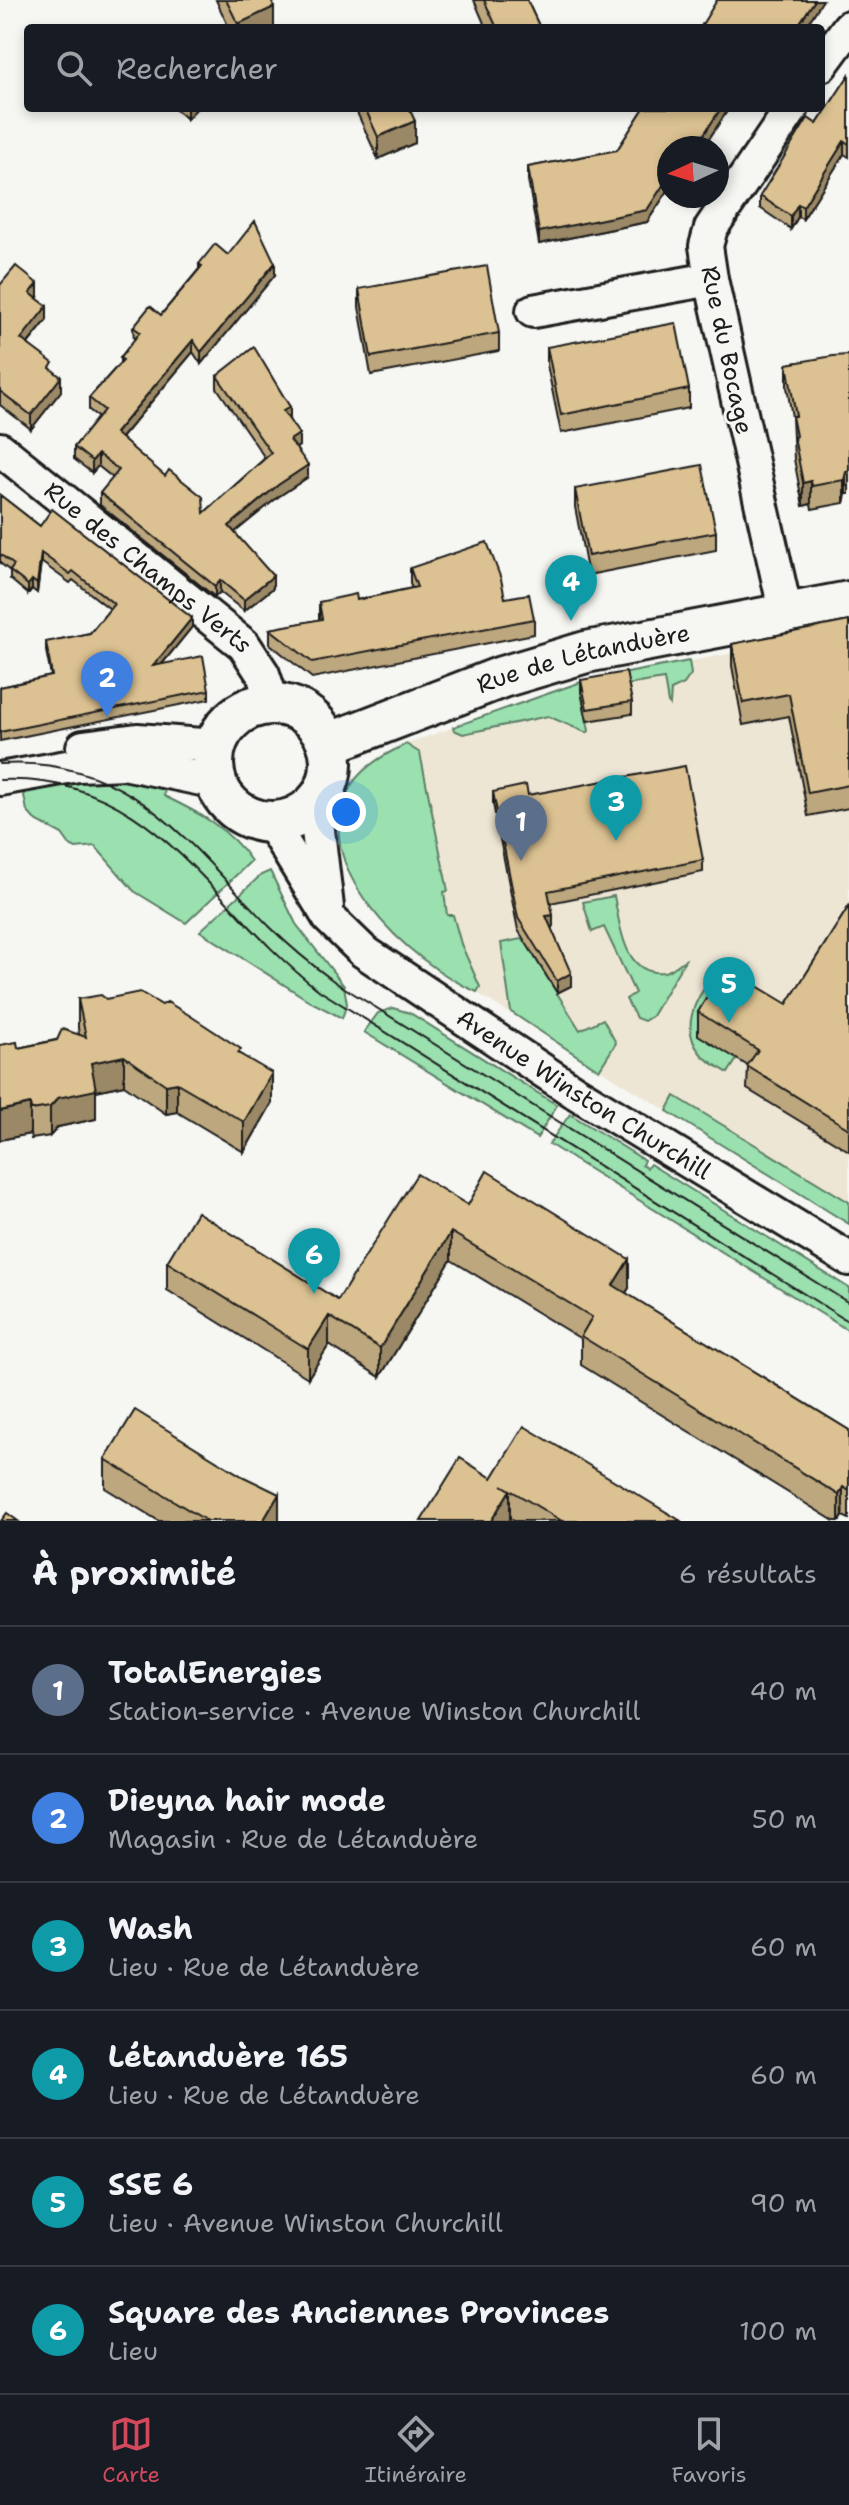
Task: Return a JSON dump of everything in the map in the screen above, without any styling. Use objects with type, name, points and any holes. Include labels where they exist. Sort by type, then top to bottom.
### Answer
[{"type":"street","points":[[825,60],[849,27]]},
{"type":"street","name":"Rue du Bocage","points":[[786,614],[706,246],[711,228],[789,112]]},
{"type":"street","points":[[533,311],[711,279]]},
{"type":"street","name":"Rue des Champs Verts","points":[[0,449],[244,645],[263,674],[273,704]]},
{"type":"street","name":"Rue de Létanduère","points":[[328,744],[502,677],[586,652],[849,602]]},
{"type":"street","points":[[273,704],[303,712],[318,726],[328,744],[331,773],[326,788],[315,805],[294,818],[271,823],[253,820],[237,811],[223,796],[216,764],[224,729],[237,716],[256,706],[273,704]]},
{"type":"street","points":[[0,764],[91,745],[137,740],[216,764]]},
{"type":"street","points":[[0,779],[78,765],[216,764]]},
{"type":"street","points":[[315,805],[329,918]]},
{"type":"street","name":"Avenue Winston Churchill","points":[[271,823],[329,918],[363,951],[563,1084],[849,1259]]},
{"type":"shaded area","points":[[849,631],[849,1224],[416,955],[393,935],[358,888],[342,852],[340,828],[343,805],[354,782],[376,761],[406,744],[581,682]]},
{"type":"green space","points":[[689,661],[691,674],[684,684],[671,690],[670,705],[664,679],[582,692],[587,733],[548,716],[463,734],[453,727],[581,682]]},
{"type":"green space","points":[[406,744],[420,753],[448,891],[444,892],[447,915],[453,915],[461,944],[480,987],[477,992],[422,959],[395,935],[370,907],[351,877],[340,846],[340,814],[352,784],[370,766]]},
{"type":"green space","points":[[95,773],[165,786],[164,796],[201,815],[223,831],[251,861],[186,923],[134,891],[95,846],[76,848],[70,845],[62,834],[34,819],[27,811],[23,790]]},
{"type":"green space","points":[[270,871],[296,924],[344,986],[347,1004],[342,1018],[311,1002],[200,931],[261,875]]},
{"type":"green space","points":[[614,896],[626,946],[640,966],[650,971],[664,972],[685,960],[652,1016],[644,1021],[636,1018],[626,999],[635,993],[604,927],[592,932],[583,902]]},
{"type":"green space","points":[[551,933],[555,936],[555,942],[535,958],[580,1030],[603,1019],[616,1043],[599,1070],[511,1012],[501,943]]},
{"type":"green space","points":[[713,978],[759,1006],[770,1007],[728,1073],[701,1054],[691,1035],[695,1005]]},
{"type":"green space","points":[[393,1008],[410,1013],[557,1105],[537,1138],[364,1032],[378,1013]]},
{"type":"green space","points":[[675,1096],[849,1202],[849,1224],[667,1111]]},
{"type":"green space","points":[[570,1114],[644,1160],[642,1165],[647,1168],[650,1164],[849,1288],[849,1331],[549,1144]]},
{"type":"building","points":[[226,0],[271,0],[274,7],[238,24]]},
{"type":"building","points":[[484,0],[527,0],[538,24],[495,24]]},
{"type":"building","points":[[717,0],[815,0],[799,24],[702,24]]},
{"type":"building","points":[[849,75],[849,144],[844,141],[803,207],[798,204],[791,216],[760,196],[808,118],[817,124]]},
{"type":"building","points":[[367,112],[411,112],[415,121],[378,137]]},
{"type":"building","points":[[641,112],[718,112],[703,136],[657,136],[657,195],[647,210],[539,232],[528,167],[617,150]]},
{"type":"building","points":[[255,221],[275,263],[201,352],[193,340],[115,433],[165,476],[169,470],[203,497],[204,513],[271,453],[217,376],[254,347],[290,407],[283,411],[299,434],[290,440],[308,465],[278,485],[229,526],[273,576],[244,600],[220,580],[215,586],[100,493],[119,470],[98,454],[92,461],[74,447],[104,410],[89,398],[123,360],[120,358],[140,332],[133,327],[150,306],[161,315],[202,266],[199,264],[215,244],[228,255]]},
{"type":"building","points":[[16,266],[38,284],[30,293],[47,306],[21,339],[53,363],[50,368],[61,377],[31,415],[0,391],[0,285]]},
{"type":"building","points":[[487,266],[499,333],[371,357],[359,289]]},
{"type":"building","points":[[676,323],[689,389],[561,415],[547,347]]},
{"type":"building","points":[[849,355],[849,471],[844,480],[812,486],[811,481],[803,483],[794,437],[792,416],[796,416],[787,364]]},
{"type":"building","points":[[702,465],[716,532],[588,556],[575,489]]},
{"type":"building","points":[[0,495],[40,526],[52,509],[192,618],[153,666],[203,656],[209,690],[0,732],[0,687],[52,676],[46,642],[90,633],[114,604],[73,571],[70,574],[41,553],[37,584],[32,580],[28,585],[10,571],[14,565],[0,554]]},
{"type":"building","points":[[487,542],[505,598],[529,594],[534,619],[312,662],[270,629],[322,619],[319,602],[356,594],[357,600],[417,587],[410,568]]},
{"type":"building","points":[[849,621],[849,785],[808,793],[789,694],[743,703],[732,644]]},
{"type":"building","points":[[626,672],[632,702],[587,709],[581,680]]},
{"type":"building","points":[[685,766],[703,860],[548,891],[553,915],[546,916],[571,973],[557,981],[518,918],[493,792],[526,785],[528,795]]},
{"type":"building","points":[[849,906],[849,1129],[747,1066],[758,1050],[698,1012],[725,967],[787,1004]]},
{"type":"building","points":[[140,992],[162,1005],[167,1002],[189,1015],[241,1049],[238,1053],[272,1073],[244,1122],[177,1083],[166,1085],[124,1056],[91,1063],[96,1090],[58,1098],[50,1107],[31,1110],[30,1104],[0,1111],[0,1045],[17,1042],[18,1048],[57,1040],[62,1029],[86,1037],[78,999],[101,995],[106,999]]},
{"type":"building","points":[[487,1171],[629,1259],[613,1285],[849,1430],[849,1491],[843,1487],[839,1495],[581,1336],[592,1317],[451,1232],[380,1348],[329,1316],[308,1349],[167,1262],[197,1212],[338,1300],[417,1174],[468,1205]]},
{"type":"building","points":[[135,1410],[242,1476],[279,1494],[263,1521],[207,1521],[105,1459]]},
{"type":"building","points":[[524,1426],[681,1521],[562,1521],[502,1485],[510,1490],[491,1521],[421,1521],[460,1458],[492,1478]]},
{"type":"building","points":[[7,1513],[18,1521],[1,1521]]},
{"type":"tram line","points":[[0,764],[46,765],[86,774],[122,790],[154,811],[183,837],[301,956],[335,982],[849,1303]]},
{"type":"tram line","points":[[0,780],[55,784],[101,798],[141,822],[178,852],[281,958],[320,991],[849,1322]]},
{"type":"place","name":"Létanduère 165","points":[[571,621]]},
{"type":"place","name":"Dieyna hair mode","points":[[107,717]]},
{"type":"place","name":"Wash","points":[[616,841]]},
{"type":"place","name":"TotalEnergies","points":[[521,861]]},
{"type":"place","name":"SSE 6","points":[[729,1023]]},
{"type":"place","name":"Square des Anciennes Provinces","points":[[314,1294]]}]
